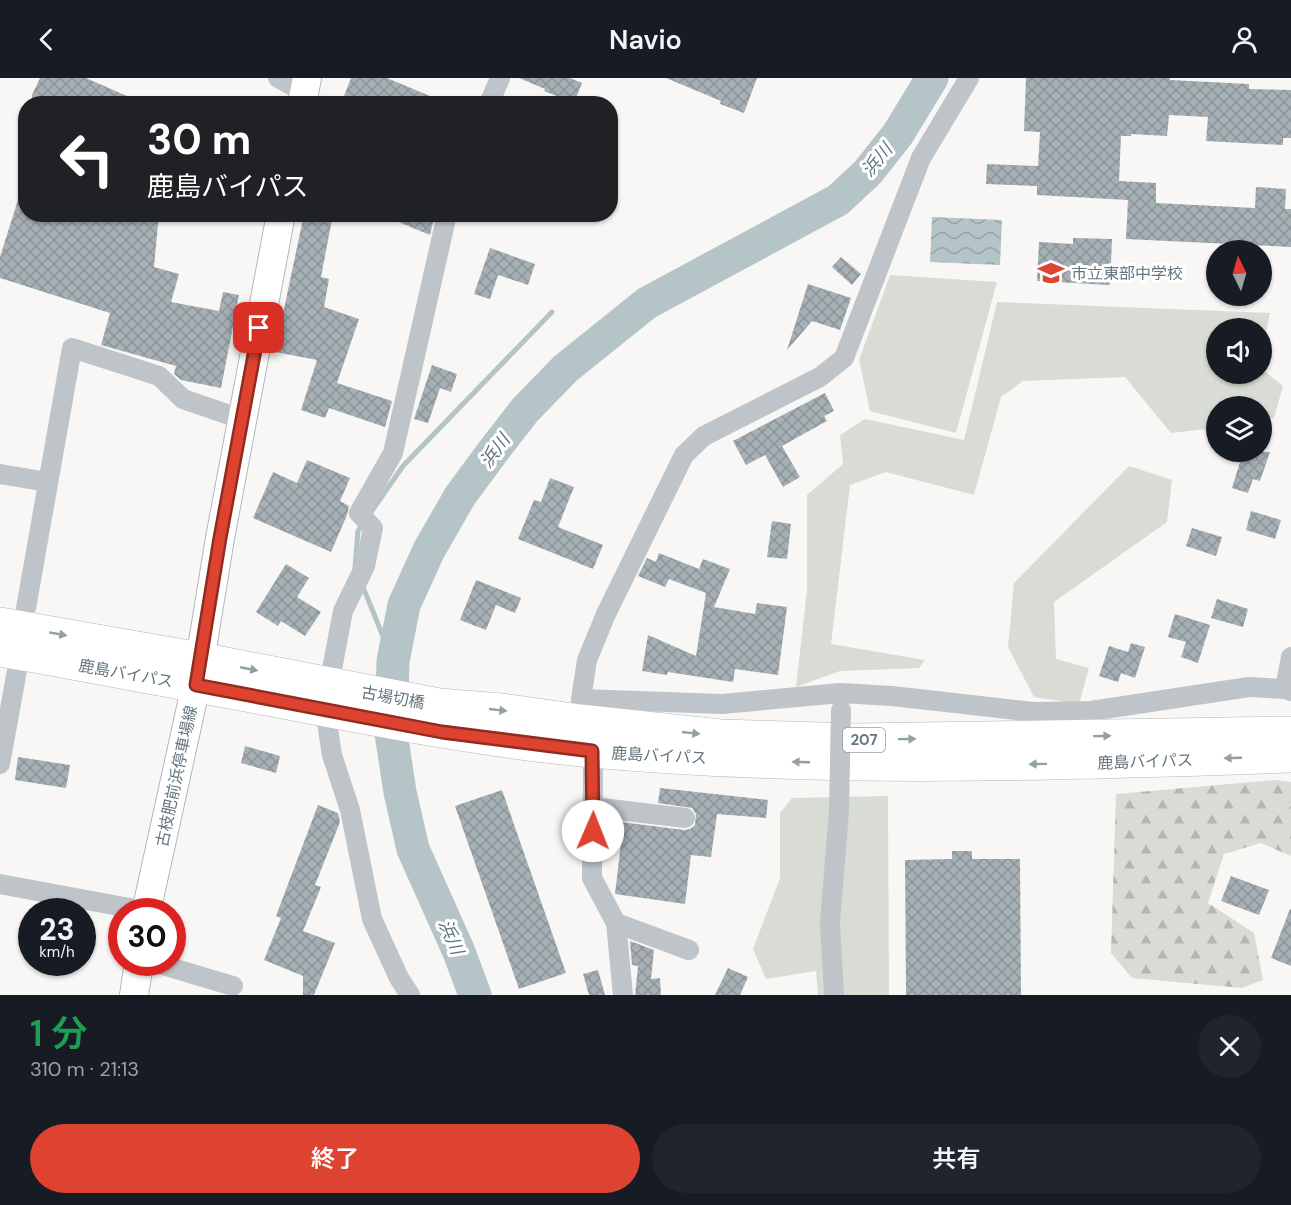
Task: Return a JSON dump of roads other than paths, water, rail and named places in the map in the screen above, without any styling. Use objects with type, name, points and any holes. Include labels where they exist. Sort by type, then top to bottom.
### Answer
[{"type":"highway","name":"鹿島バイパス","points":[[13,616],[198,672]]},
{"type":"highway","name":"鹿島バイパス","points":[[10,652],[198,672],[441,718],[584,724],[720,736],[855,740],[1291,732]]},
{"type":"highway","name":"鹿島バイパス","points":[[584,724],[748,760],[903,766],[1062,764],[1291,756]]},
{"type":"main road","name":"古枝肥前浜停車場線","points":[[149,898],[198,672],[241,419],[279,222]]},
{"type":"main road","points":[[134,995],[137,976]]},
{"type":"street","points":[[278,78],[305,91]]},
{"type":"street","points":[[492,96],[500,78]]},
{"type":"street","points":[[623,995],[616,923],[592,878],[593,807],[584,724],[587,660],[606,614],[684,455],[704,436],[820,377],[844,358],[921,158],[969,78]]},
{"type":"street","points":[[410,995],[399,978],[372,919],[350,810],[332,755],[343,611],[365,566],[373,528],[359,513],[393,453],[445,222]]},
{"type":"street","points":[[13,616],[48,482],[72,348],[159,376],[183,399],[241,419]]},
{"type":"street","points":[[0,474],[48,482]]},
{"type":"street","points":[[0,764],[10,652]]},
{"type":"street","points":[[584,724],[722,704],[841,702],[892,696],[1033,712],[1090,711],[1249,687],[1288,690],[1291,657]]},
{"type":"street","points":[[834,995],[830,922],[839,811],[841,702]]},
{"type":"street","points":[[593,807],[686,819]]},
{"type":"street","points":[[0,884],[108,905]]},
{"type":"street","points":[[616,923],[689,950]]},
{"type":"street","points":[[186,972],[233,986]]},
{"type":"water","points":[[932,217],[1002,220],[1000,265],[930,262]]},
{"type":"waterway","name":"浜川","points":[[475,995],[459,952],[413,849],[400,792],[391,733],[393,661],[404,605],[429,550],[460,496],[494,450],[525,410],[566,368],[647,303],[838,200],[868,172],[898,134],[932,78]]},
{"type":"waterway","points":[[369,515],[403,466],[552,312]]},
{"type":"waterway","points":[[355,567],[358,531],[363,523]]},
{"type":"waterway","points":[[363,587],[393,661]]},
{"type":"place","name":"市立東部中学校","points":[[1051,273]]}]
